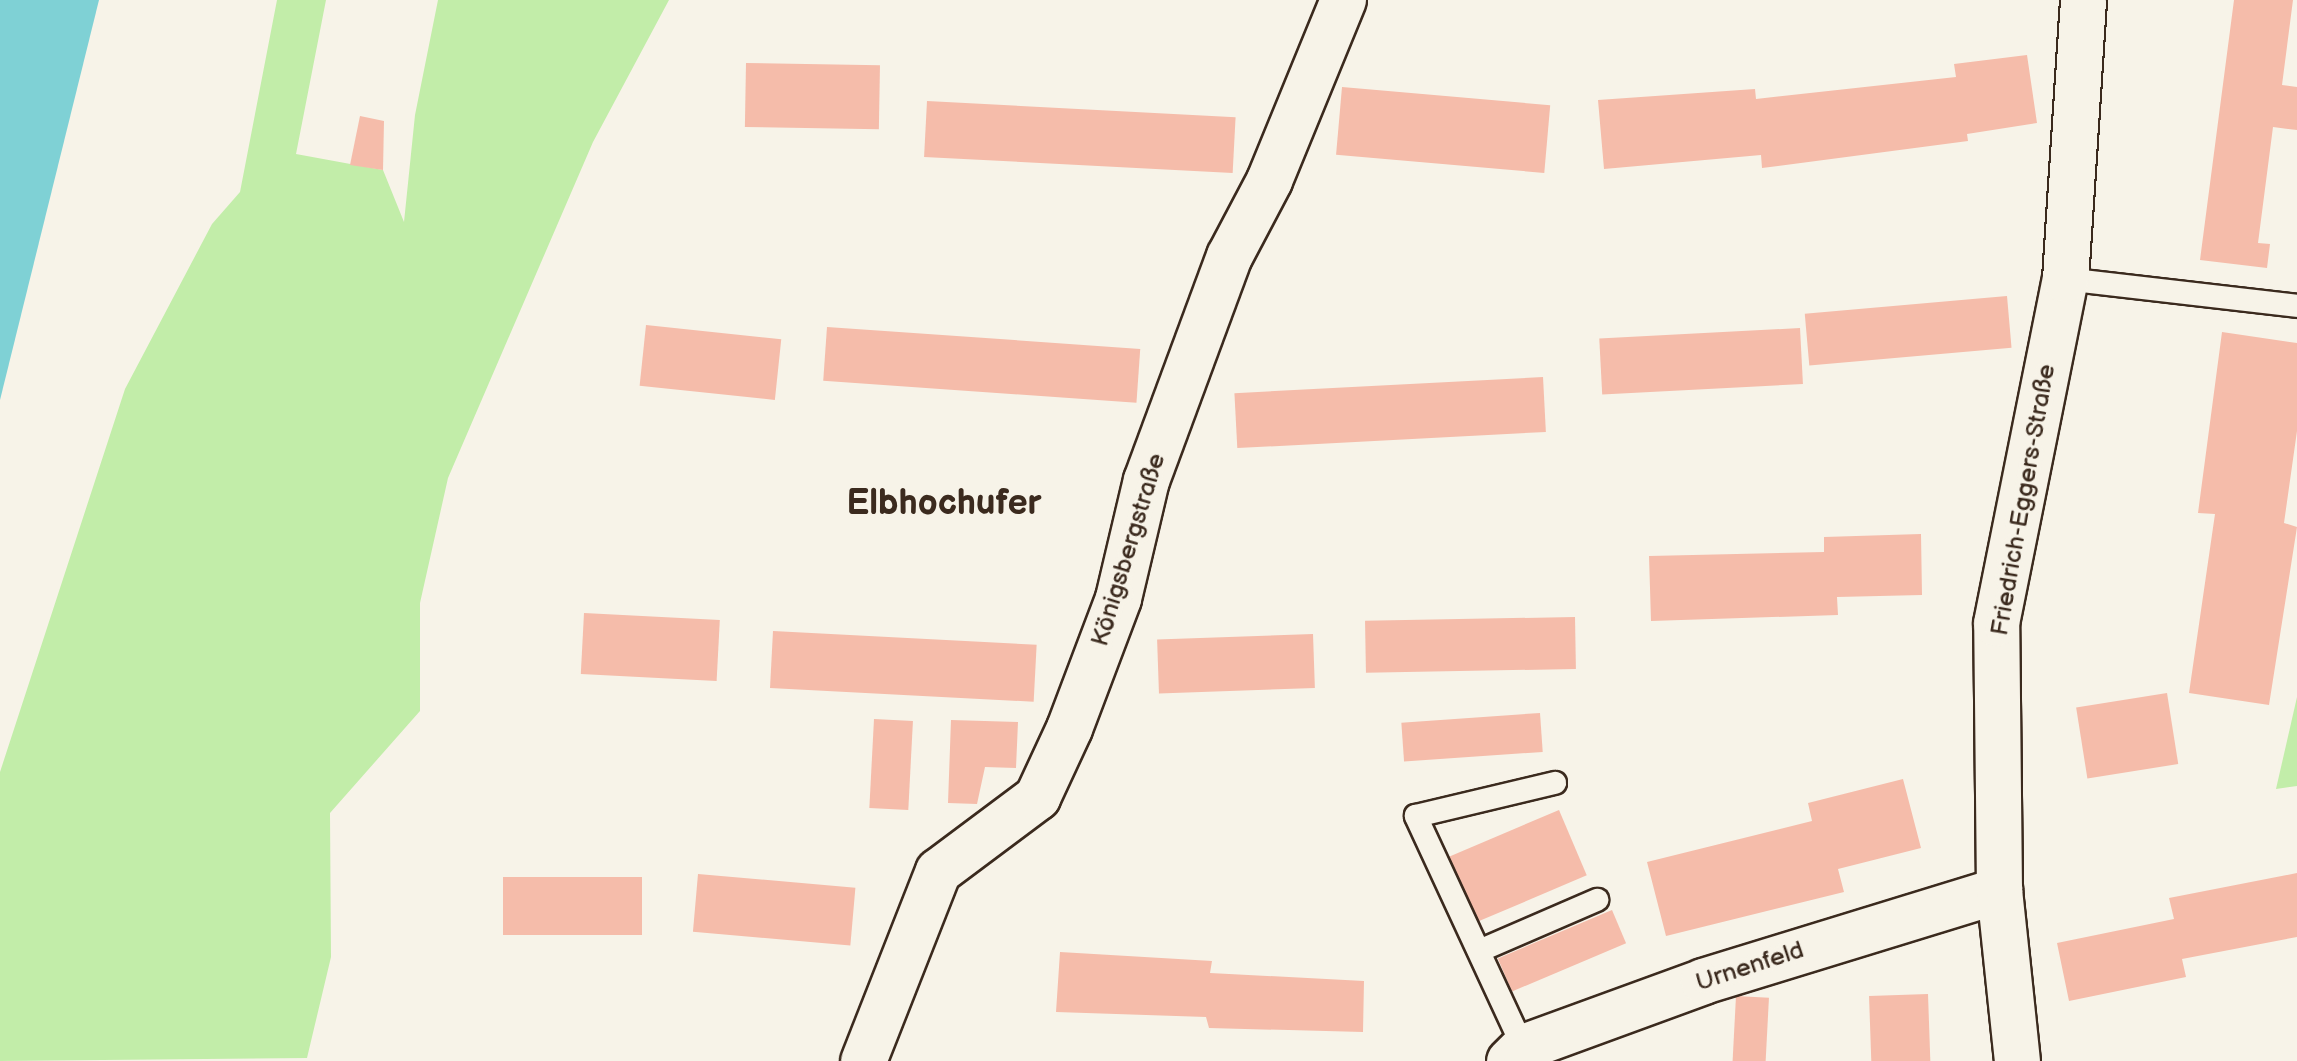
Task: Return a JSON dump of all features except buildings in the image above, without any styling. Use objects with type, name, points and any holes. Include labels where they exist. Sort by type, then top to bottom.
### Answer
[{"type":"street","name":"Königsbergstraße","points":[[863,1061],[938,872],[1037,797],[1069,728],[1118,598],[1146,480],[1229,256],[1269,180],[1343,0]]},
{"type":"street","name":"Friedrich-Eggers-Straße","points":[[2017,1061],[2002,906],[1996,624],[2065,279],[2084,0]]},
{"type":"street","name":"Urnenfeld","points":[[1516,1054],[1703,981],[2002,906]]},
{"type":"lane","points":[[2065,279],[2297,306]]},
{"type":"lane","points":[[1516,1054],[1478,951],[1416,816],[1555,783]]},
{"type":"lane","points":[[1478,951],[1597,900]]},
{"type":"green space","points":[[277,0],[326,0],[296,154],[383,170],[404,222],[415,115],[438,0],[669,0],[593,142],[448,478],[420,603],[420,711],[330,813],[331,957],[307,1058],[0,1061],[0,772],[125,389],[212,224],[240,192]]},
{"type":"green space","points":[[2297,697],[2297,786],[2276,789]]},
{"type":"water","points":[[0,0],[99,0],[0,400]]},
{"type":"district","name":"Elbhochufer","points":[[944,504]]}]
